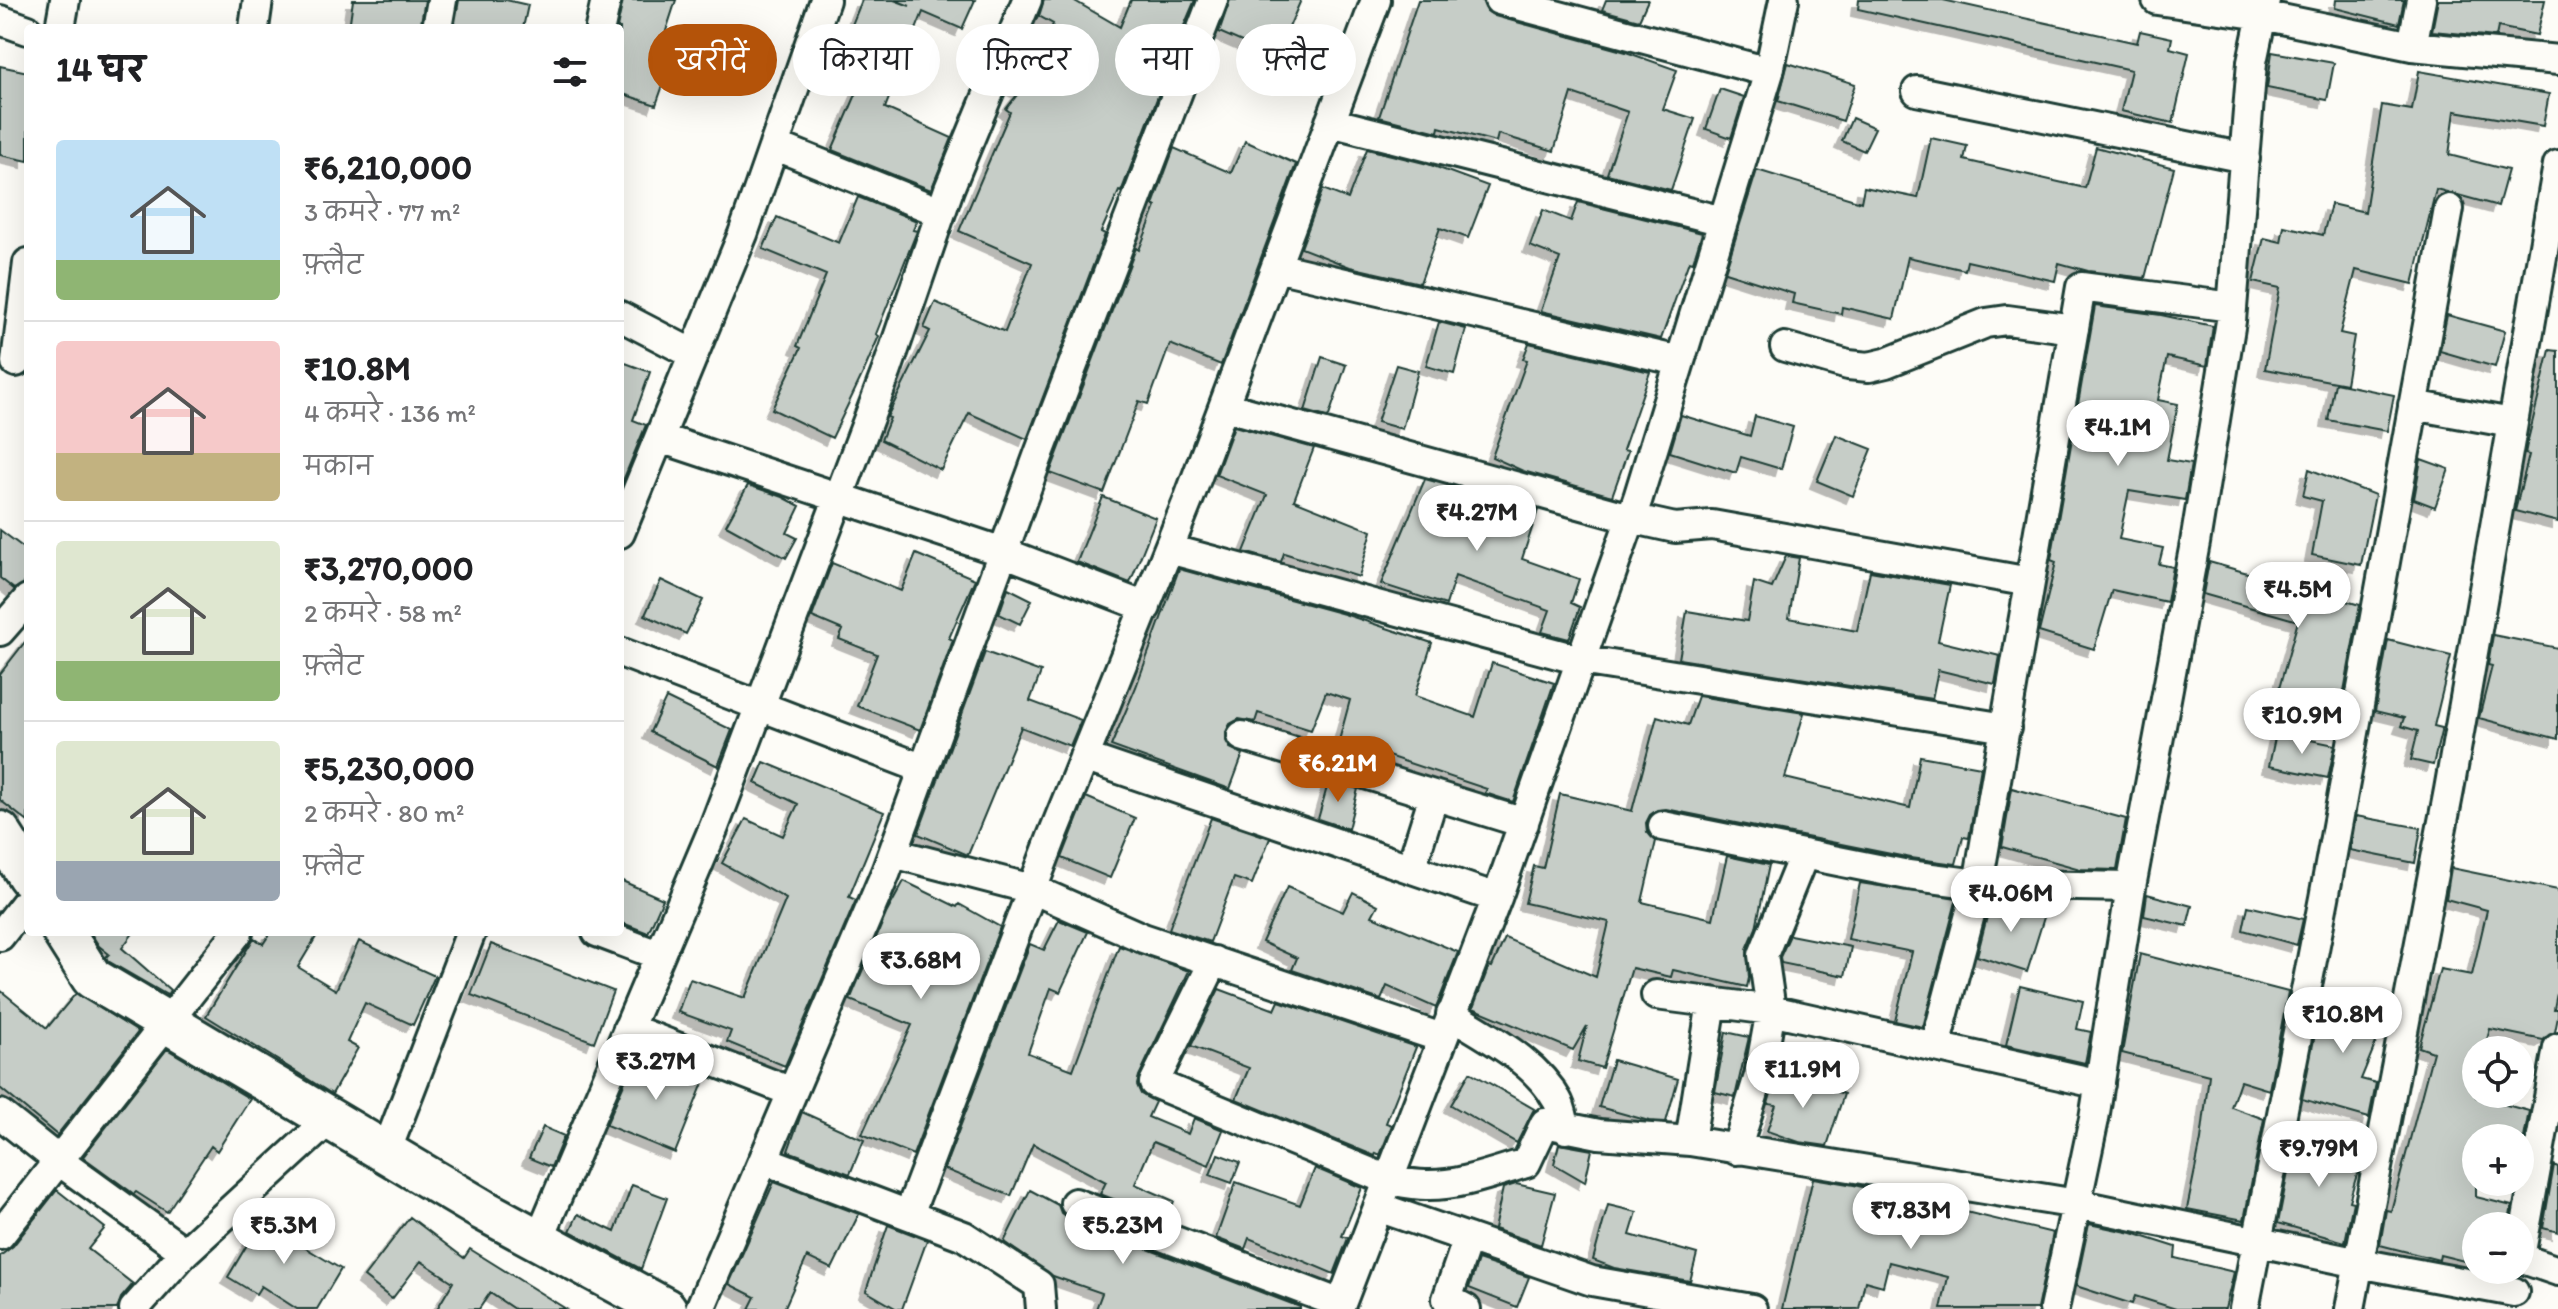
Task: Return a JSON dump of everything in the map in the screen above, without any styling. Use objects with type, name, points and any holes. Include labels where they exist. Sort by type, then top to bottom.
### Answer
[{"type":"street","points":[[61,24],[65,0]]},
{"type":"street","points":[[255,24],[258,0]]},
{"type":"street","points":[[438,24],[442,0]]},
{"type":"street","points":[[601,24],[606,0]]},
{"type":"street","points":[[624,519],[743,234],[825,0]]},
{"type":"street","points":[[539,1239],[714,827],[887,370],[940,212],[1027,0]]},
{"type":"street","points":[[700,1309],[893,853],[1003,552],[1213,0]]},
{"type":"street","points":[[909,1214],[1032,889],[1169,549],[1376,0]]},
{"type":"street","points":[[1499,0],[1769,72]]},
{"type":"street","points":[[1075,1203],[1340,1306],[1497,898],[1630,518],[1769,72],[1784,0]]},
{"type":"street","points":[[2157,0],[2263,7],[2412,46],[2558,60]]},
{"type":"street","points":[[2412,46],[2421,0]]},
{"type":"street","points":[[2054,1309],[2100,1084],[2131,887],[2195,543],[2232,307],[2252,62],[2263,7]]},
{"type":"street","points":[[0,20],[24,29]]},
{"type":"street","points":[[1917,91],[2245,158]]},
{"type":"street","points":[[1330,122],[1723,221]]},
{"type":"street","points":[[774,145],[940,212]]},
{"type":"street","points":[[2350,1309],[2449,790],[2558,165]]},
{"type":"street","points":[[2244,1309],[2324,898],[2449,209]]},
{"type":"street","points":[[1276,267],[1679,361]]},
{"type":"street","points":[[1935,1047],[1978,884],[2081,287],[2232,307]]},
{"type":"street","points":[[15,361],[24,293]]},
{"type":"street","points":[[624,318],[693,354]]},
{"type":"street","points":[[1785,347],[1848,365],[1869,367],[1986,323],[2007,320],[2074,329]]},
{"type":"street","points":[[2413,405],[2512,423]]},
{"type":"street","points":[[1224,406],[1675,528],[1712,525],[2030,582]]},
{"type":"street","points":[[660,438],[1003,552],[1146,607]]},
{"type":"street","points":[[1169,549],[1580,660],[2006,728]]},
{"type":"street","points":[[0,631],[24,604]]},
{"type":"street","points":[[624,654],[924,769]]},
{"type":"street","points":[[1242,736],[1524,823]]},
{"type":"street","points":[[1084,757],[1497,898]]},
{"type":"street","points":[[1411,868],[1434,795]]},
{"type":"street","points":[[1663,826],[1908,875],[1978,884],[2131,887]]},
{"type":"street","points":[[0,832],[24,870]]},
{"type":"street","points":[[893,853],[1032,889],[1143,938],[1214,961],[1447,1026],[1525,1063],[1544,1080],[1559,1102],[1566,1129]]},
{"type":"street","points":[[1736,1150],[1759,1076],[1771,1010],[1763,955],[1804,854]]},
{"type":"street","points":[[0,936],[24,905]]},
{"type":"street","points":[[66,936],[92,978],[386,1152],[666,1309]]},
{"type":"street","points":[[0,1235],[235,936]]},
{"type":"street","points":[[386,1152],[469,936]]},
{"type":"street","points":[[608,936],[658,955]]},
{"type":"street","points":[[1214,961],[1154,1083],[1388,1180],[1427,1186],[1478,1177],[1526,1163],[1545,1123],[1566,1129],[1690,1141],[2077,1204],[2359,1263],[2515,1290]]},
{"type":"street","points":[[1656,995],[1771,1010],[2100,1084]]},
{"type":"street","points":[[1690,1141],[1712,1002]]},
{"type":"street","points":[[628,1028],[792,1092]]},
{"type":"street","points":[[2531,1212],[2551,1126],[2558,1048]]},
{"type":"street","points":[[0,1114],[185,1252]]},
{"type":"street","points":[[134,1309],[185,1252],[330,1119]]},
{"type":"street","points":[[764,1160],[964,1236],[1039,1285],[1041,1309]]},
{"type":"street","points":[[1378,1207],[1592,1281],[1752,1309]]},
{"type":"street","points":[[1466,1309],[1447,1299],[1468,1238]]},
{"type":"street","points":[[2534,1263],[2558,1271]]},
{"type":"building","points":[[353,0],[425,0],[421,24],[350,24]]},
{"type":"building","points":[[459,0],[506,0],[528,5],[524,24],[455,24]]},
{"type":"building","points":[[623,0],[676,0],[668,24],[648,24],[648,96],[659,96],[656,105],[624,94],[624,24],[618,24]]},
{"type":"building","points":[[862,0],[894,0],[910,6],[895,0],[975,0],[964,24],[956,26],[923,12],[918,24],[852,24]]},
{"type":"building","points":[[1044,0],[1073,0],[1115,24],[1115,96],[1158,96],[1121,192],[1101,232],[1105,234],[1027,439],[969,413],[941,470],[881,440],[890,418],[887,417],[930,331],[924,328],[935,302],[1005,332],[1032,263],[959,231],[1010,112],[1006,109],[1016,96],[1099,96],[1099,24],[1053,24],[1039,16]]},
{"type":"building","points":[[1131,0],[1195,0],[1185,24],[1121,24]]},
{"type":"building","points":[[1230,0],[1301,0],[1290,24],[1236,24],[1236,39],[1220,32]]},
{"type":"building","points":[[1418,0],[1482,0],[1487,11],[1495,16],[1626,52],[1677,70],[1663,109],[1695,119],[1671,190],[1607,174],[1628,112],[1572,93],[1554,151],[1498,134],[1496,142],[1439,127],[1438,132],[1379,117]]},
{"type":"building","points":[[1606,0],[1648,0],[1639,20],[1602,10]]},
{"type":"building","points":[[1859,0],[1943,0],[2137,43],[2140,31],[2172,38],[2170,48],[2189,53],[2173,123],[2121,111],[2131,70],[1858,9]]},
{"type":"building","points":[[2336,0],[2404,0],[2399,24],[2335,8]]},
{"type":"building","points":[[2438,0],[2545,0],[2537,35],[2498,27],[2496,37],[2432,31]]},
{"type":"building","points":[[2272,52],[2334,63],[2327,100],[2267,88]]},
{"type":"building","points":[[1788,63],[1855,84],[1843,121],[1778,101]]},
{"type":"building","points":[[0,66],[24,71],[24,160],[0,155]]},
{"type":"building","points":[[2419,71],[2549,94],[2543,126],[2455,111],[2449,155],[2508,170],[2498,206],[2436,189],[2413,284],[2356,270],[2340,333],[2354,336],[2346,384],[2265,369],[2280,288],[2253,282],[2264,238],[2281,242],[2284,226],[2323,235],[2331,204],[2365,212],[2382,105],[2412,110]]},
{"type":"building","points":[[1720,89],[1744,97],[1731,138],[1706,129]]},
{"type":"building","points":[[855,96],[890,96],[885,108],[952,138],[931,190],[832,150]]},
{"type":"building","points":[[1852,118],[1875,128],[1864,151],[1842,141]]},
{"type":"building","points":[[1931,138],[1967,146],[1964,160],[2085,188],[2096,147],[2174,168],[2145,278],[2088,271],[2059,263],[2055,281],[1967,261],[1965,270],[1908,257],[1894,319],[1842,307],[1841,314],[1792,303],[1794,294],[1725,272],[1757,170],[1861,202],[1864,187],[1918,198]]},
{"type":"building","points":[[1245,141],[1296,164],[1221,365],[1170,344],[1148,404],[1139,401],[1104,493],[1050,473],[1136,248],[1139,250],[1156,207],[1153,205],[1174,148],[1231,173]]},
{"type":"building","points":[[1367,149],[1428,164],[1488,186],[1468,238],[1440,228],[1420,283],[1350,267],[1301,248],[1323,189],[1348,199]]},
{"type":"building","points":[[858,197],[917,221],[913,230],[917,231],[876,334],[879,336],[832,438],[772,409],[801,348],[797,346],[826,275],[763,249],[777,217],[839,243]]},
{"type":"building","points":[[1578,202],[1702,233],[1661,339],[1541,311],[1560,258],[1530,246],[1543,210],[1571,221]]},
{"type":"building","points":[[2095,306],[2213,326],[2207,366],[2167,357],[2158,400],[2178,404],[2167,460],[2191,464],[2185,500],[2129,491],[2119,539],[2163,548],[2159,564],[2173,567],[2167,602],[2112,590],[2094,649],[2039,632],[2056,562],[2051,560]]},
{"type":"building","points":[[2447,315],[2505,331],[2495,367],[2440,351]]},
{"type":"building","points":[[1439,322],[1466,329],[1454,374],[1426,366]]},
{"type":"building","points":[[1529,343],[1650,372],[1623,450],[1628,451],[1612,496],[1523,471],[1492,457],[1527,360],[1523,359]]},
{"type":"building","points":[[2550,350],[2558,351],[2558,522],[2515,511],[2529,455],[2525,454],[2527,444]]},
{"type":"building","points":[[1322,357],[1346,365],[1327,417],[1305,411]]},
{"type":"building","points":[[624,362],[650,372],[633,420],[646,425],[624,478]]},
{"type":"building","points":[[1396,365],[1418,371],[1402,429],[1377,422]]},
{"type":"building","points":[[2335,383],[2394,395],[2387,431],[2328,420]]},
{"type":"building","points":[[1681,415],[1750,436],[1755,416],[1793,427],[1781,469],[1741,457],[1736,473],[1670,452]]},
{"type":"building","points":[[1234,426],[1314,448],[1294,500],[1372,531],[1359,577],[1284,553],[1281,562],[1244,552],[1267,495],[1216,475]]},
{"type":"building","points":[[1836,435],[1872,449],[1853,496],[1817,481]]},
{"type":"building","points":[[2421,459],[2449,469],[2435,507],[2414,499]]},
{"type":"building","points":[[2309,469],[2375,495],[2361,565],[2312,555],[2322,501],[2303,496]]},
{"type":"building","points":[[1425,479],[1538,510],[1522,559],[1579,579],[1571,603],[1580,607],[1569,639],[1542,632],[1550,610],[1455,576],[1446,605],[1381,584]]},
{"type":"building","points":[[748,485],[800,506],[787,533],[797,538],[786,558],[726,525]]},
{"type":"building","points":[[1103,497],[1156,518],[1130,583],[1077,562]]},
{"type":"building","points":[[0,530],[24,548],[24,584],[14,589],[0,578]]},
{"type":"building","points":[[916,554],[975,579],[949,638],[953,640],[920,730],[857,706],[877,654],[839,639],[843,630],[812,617],[832,563],[901,591]]},
{"type":"building","points":[[1786,556],[1799,558],[1789,618],[1857,631],[1870,571],[1950,585],[1938,641],[2000,656],[1995,684],[1938,670],[1932,699],[1679,659],[1687,611],[1747,621],[1754,582],[1772,588]]},
{"type":"building","points":[[2209,562],[2360,605],[2342,702],[2339,702],[2338,708],[2278,692],[2298,621],[2203,594]]},
{"type":"building","points":[[1179,569],[1344,614],[1432,643],[1415,696],[1475,717],[1492,663],[1554,683],[1513,802],[1485,793],[1487,789],[1367,749],[1365,756],[1337,748],[1350,700],[1326,692],[1311,730],[1258,713],[1255,722],[1239,719],[1230,724],[1226,741],[1230,748],[1243,754],[1230,789],[1111,746]]},
{"type":"building","points":[[661,580],[703,600],[686,634],[645,615]]},
{"type":"building","points":[[1008,588],[1032,600],[1020,624],[999,614]]},
{"type":"building","points":[[2493,635],[2558,648],[2558,739],[2479,718],[2492,666],[2488,665]]},
{"type":"building","points":[[2388,640],[2451,656],[2434,726],[2442,728],[2433,765],[2411,760],[2418,731],[2401,726],[2404,718],[2375,711]]},
{"type":"building","points":[[24,643],[24,819],[0,800],[0,674]]},
{"type":"building","points":[[985,652],[1041,672],[1030,701],[1081,720],[1070,746],[1021,727],[968,855],[918,834]]},
{"type":"building","points":[[1698,696],[1804,713],[1785,778],[1910,808],[1920,756],[1981,767],[1969,838],[1963,837],[1956,864],[1911,858],[1666,809],[1657,810],[1646,823],[1647,832],[1656,841],[1642,902],[1713,919],[1727,856],[1769,865],[1756,928],[1747,949],[1747,987],[1673,970],[1671,977],[1632,968],[1602,1068],[1578,1061],[1587,1026],[1573,1050],[1473,1008],[1489,966],[1492,967],[1505,938],[1596,977],[1609,922],[1525,903],[1534,866],[1543,868],[1560,794],[1632,811],[1657,716],[1688,725]]},
{"type":"building","points":[[666,698],[732,730],[718,766],[650,732]]},
{"type":"building","points":[[2276,733],[2335,745],[2328,778],[2269,766]]},
{"type":"building","points":[[764,762],[884,812],[849,897],[856,900],[785,1066],[727,1042],[731,1031],[678,1012],[690,979],[745,998],[786,899],[722,863],[746,819],[783,836],[798,804],[755,783]]},
{"type":"building","points":[[1329,780],[1358,789],[1348,829],[1318,819]]},
{"type":"building","points":[[2012,788],[2126,819],[2117,870],[2080,869],[2002,847]]},
{"type":"building","points":[[1086,797],[1135,818],[1110,878],[1062,858]]},
{"type":"building","points":[[2356,816],[2421,828],[2415,863],[2350,850]]},
{"type":"building","points":[[1211,818],[1270,838],[1252,884],[1234,878],[1210,942],[1169,929]]},
{"type":"building","points":[[2451,868],[2558,890],[2558,988],[2554,1009],[2558,1009],[2558,1017],[2555,1032],[2543,1040],[2490,1029],[2488,1036],[2462,1036],[2462,1108],[2518,1108],[2529,1111],[2527,1124],[2462,1124],[2462,1196],[2476,1196],[2512,1206],[2511,1212],[2462,1212],[2462,1260],[2440,1255],[2439,1260],[2380,1245],[2386,1210],[2391,1211],[2433,1052],[2419,1047],[2440,969],[2472,975],[2487,910],[2446,899]]},
{"type":"building","points":[[904,881],[957,907],[959,904],[1000,927],[913,1155],[862,1134],[912,1025],[850,1000],[886,914]]},
{"type":"building","points":[[624,882],[663,899],[648,933],[624,924]]},
{"type":"building","points":[[1860,883],[1957,898],[1923,1027],[1895,1021],[1912,952],[1848,939]]},
{"type":"building","points":[[1287,887],[1343,912],[1353,892],[1378,905],[1372,916],[1458,952],[1436,1008],[1387,986],[1381,1000],[1292,970],[1297,958],[1262,942]]},
{"type":"building","points":[[2147,894],[2192,906],[2187,926],[2144,916]]},
{"type":"building","points":[[1991,901],[2019,902],[2046,911],[2027,972],[1977,956]]},
{"type":"building","points":[[2248,906],[2303,919],[2297,945],[2243,930]]},
{"type":"building","points":[[1059,920],[1088,932],[1060,992],[1051,988],[1028,1053],[1073,1070],[1119,946],[1189,971],[1137,1085],[1141,1094],[1155,1102],[1148,1117],[1188,1134],[1194,1118],[1223,1130],[1209,1165],[1153,1142],[1135,1184],[1174,1201],[1167,1220],[1100,1194],[1106,1182],[1033,1144],[1011,1196],[944,1169],[1030,944],[1044,950]]},
{"type":"building","points":[[1790,935],[1851,947],[1845,976],[1781,963],[1780,957]]},
{"type":"building","points":[[93,936],[131,936],[122,948],[170,990],[167,995],[108,961],[106,957],[109,954]]},
{"type":"building","points":[[268,936],[317,936],[298,967],[336,990],[359,941],[435,976],[413,1025],[365,1003],[347,1042],[358,1048],[332,1094],[206,1016],[254,938],[263,944]]},
{"type":"building","points":[[491,944],[613,991],[594,1042],[471,995]]},
{"type":"building","points":[[2140,954],[2288,992],[2269,1090],[2240,1081],[2231,1107],[2264,1119],[2244,1220],[2187,1209],[2201,1140],[2209,1075],[2122,1053]]},
{"type":"building","points":[[2020,986],[2083,1001],[2077,1029],[2091,1032],[2085,1063],[2006,1045]]},
{"type":"building","points":[[1219,989],[1275,1010],[1279,1001],[1416,1047],[1386,1123],[1392,1125],[1380,1155],[1376,1153],[1375,1156],[1236,1099],[1249,1068],[1191,1046]]},
{"type":"building","points":[[2324,989],[2387,1016],[2361,1079],[2376,1083],[2369,1118],[2302,1099]]},
{"type":"building","points":[[0,990],[47,1028],[76,993],[138,1032],[57,1135],[0,1088]]},
{"type":"building","points":[[1726,1032],[1749,1037],[1735,1097],[1715,1092]]},
{"type":"building","points":[[167,1049],[250,1099],[217,1151],[211,1146],[167,1212],[136,1192],[134,1194],[83,1157]]},
{"type":"building","points":[[638,1051],[705,1078],[675,1153],[606,1125]]},
{"type":"building","points":[[1613,1060],[1678,1079],[1666,1122],[1649,1121],[1599,1107]]},
{"type":"building","points":[[1470,1072],[1534,1109],[1517,1143],[1451,1105]]},
{"type":"building","points":[[1777,1072],[1844,1094],[1827,1146],[1799,1142],[1767,1131],[1776,1105],[1768,1104]]},
{"type":"building","points":[[802,1112],[864,1140],[850,1174],[788,1151]]},
{"type":"building","points":[[543,1127],[564,1136],[551,1167],[529,1158]]},
{"type":"building","points":[[2296,1132],[2362,1158],[2349,1201],[2353,1202],[2345,1242],[2278,1223]]},
{"type":"building","points":[[1559,1144],[1592,1150],[1585,1182],[1554,1164]]},
{"type":"building","points":[[1218,1154],[1240,1162],[1232,1183],[1210,1175]]},
{"type":"building","points":[[2554,1165],[2558,1167],[2558,1232],[2543,1228]]},
{"type":"building","points":[[1315,1168],[1362,1188],[1342,1236],[1348,1238],[1334,1274],[1249,1238],[1245,1249],[1216,1238],[1236,1182],[1300,1205]]},
{"type":"building","points":[[1813,1178],[2053,1233],[2037,1309],[1941,1309],[1948,1277],[1889,1262],[1883,1286],[1865,1281],[1859,1309],[1782,1309]]},
{"type":"building","points":[[774,1182],[859,1214],[832,1269],[807,1257],[784,1309],[749,1309],[755,1297],[729,1284]]},
{"type":"building","points":[[1516,1184],[1555,1193],[1541,1245],[1494,1229],[1503,1188]]},
{"type":"building","points":[[632,1185],[667,1198],[641,1269],[570,1231],[578,1214],[615,1232]]},
{"type":"building","points":[[57,1190],[105,1228],[88,1249],[133,1284],[121,1298],[117,1309],[0,1309],[0,1256],[13,1246]]},
{"type":"building","points":[[1030,1190],[1058,1205],[1061,1213],[1069,1219],[1300,1309],[1096,1309],[1102,1293],[1053,1276],[1004,1242]]},
{"type":"building","points":[[1608,1205],[1637,1212],[1630,1235],[1697,1254],[1690,1281],[1614,1268],[1593,1260]]},
{"type":"building","points":[[267,1211],[300,1232],[294,1241],[341,1269],[317,1309],[297,1309],[261,1286],[256,1294],[228,1277]]},
{"type":"building","points":[[410,1217],[464,1258],[470,1249],[566,1309],[514,1309],[490,1293],[479,1309],[437,1309],[453,1282],[421,1261],[392,1299],[364,1277]]},
{"type":"building","points":[[2089,1224],[2176,1247],[2175,1258],[2234,1272],[2225,1309],[2176,1309],[2135,1296],[2132,1304],[2076,1286]]},
{"type":"building","points":[[888,1225],[927,1240],[902,1309],[866,1291]]},
{"type":"building","points":[[1478,1260],[1529,1277],[1517,1307],[1469,1288]]}]
